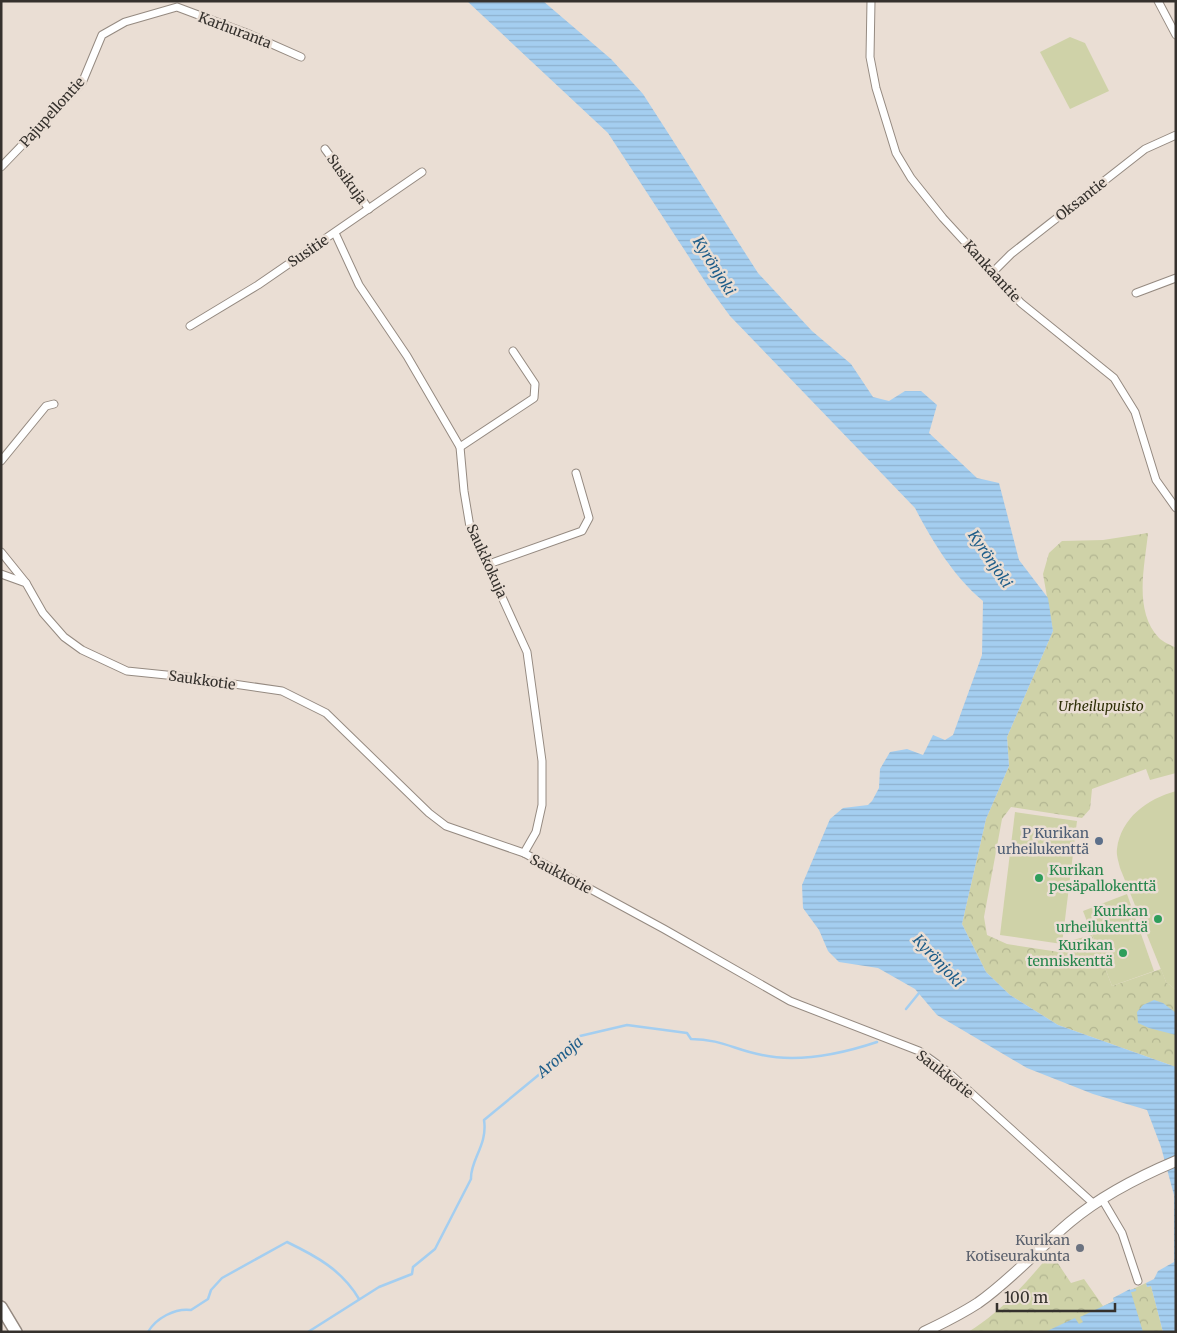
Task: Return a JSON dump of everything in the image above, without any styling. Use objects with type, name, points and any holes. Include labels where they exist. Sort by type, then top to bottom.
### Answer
[{"type":"main road","points":[[924,1332],[957,1316],[980,1301],[1071,1221],[1098,1201],[1159,1168],[1176,1161]]},
{"type":"main road","points":[[1,1307],[16,1332]]},
{"type":"street","name":"Kankaantie","points":[[871,1],[870,58],[876,88],[896,153],[922,194],[1021,303],[1114,378],[1134,412],[1156,480],[1176,508]]},
{"type":"street","points":[[1158,1],[1176,35]]},
{"type":"street","name":"Karhuranta","points":[[168,10],[177,7],[301,56]]},
{"type":"street","name":"Pajupellontie","points":[[1,168],[82,83],[102,35],[124,22],[168,10]]},
{"type":"street","name":"Oksantie","points":[[994,272],[1011,254],[1138,155],[1176,135]]},
{"type":"street","name":"Susikuja","points":[[325,149],[368,209]]},
{"type":"street","name":"Susitie","points":[[190,326],[258,285],[335,234],[422,172]]},
{"type":"street","name":"Saukkokuja","points":[[335,234],[359,285],[412,363],[460,446],[464,491],[470,527],[527,652],[542,761],[542,805],[536,832],[524,854]]},
{"type":"street","points":[[1136,293],[1176,278]]},
{"type":"street","points":[[460,446],[534,398],[535,384],[513,351]]},
{"type":"street","points":[[1,461],[46,406],[54,404]]},
{"type":"street","points":[[486,565],[582,531],[589,518],[576,473]]},
{"type":"street","points":[[1168,499],[1176,494]]},
{"type":"street","name":"Saukkotie","points":[[1,552],[26,583],[43,613],[64,637],[82,650],[127,671],[186,677],[282,691],[326,714],[446,826],[524,854],[664,929],[790,1001],[919,1051],[948,1072],[1098,1201],[1122,1234],[1138,1280]]},
{"type":"street","points":[[1,574],[26,583]]},
{"type":"green space","points":[[1070,37],[1085,43],[1109,91],[1070,109],[1040,52]]},
{"type":"green space","name":"Urheilupuisto","points":[[1148,533],[1143,573],[1143,601],[1146,615],[1151,627],[1159,638],[1176,648],[1176,773],[1150,780],[1146,769],[1092,789],[1090,809],[1082,818],[1011,807],[1002,819],[984,917],[987,935],[1007,944],[1059,952],[1073,940],[1092,935],[1112,986],[1161,969],[1166,982],[1176,990],[1176,1067],[1058,1025],[1010,995],[986,972],[962,924],[986,819],[1009,766],[1007,737],[1053,631],[1043,574],[1049,553],[1062,541],[1103,540]]},
{"type":"green space","name":"Kurikan urheilukenttä","points":[[1176,791],[1176,990],[1166,982],[1120,868],[1117,851],[1119,838],[1124,828],[1137,811],[1155,799]]},
{"type":"green space","name":"Kurikan pesäpallokenttä","points":[[1015,812],[1077,821],[1062,944],[1000,935]]},
{"type":"green space","name":"Kurikan tenniskenttä","points":[[1127,894],[1154,971],[1112,986],[1083,911]]},
{"type":"green space","points":[[1051,1253],[1071,1283],[1084,1279],[1103,1306],[1114,1301],[1113,1298],[1146,1283],[1147,1287],[1151,1286],[1163,1332],[968,1332],[1002,1306]]},
{"type":"water","name":"Kyrönjoki","points":[[467,1],[543,1],[611,59],[643,94],[758,273],[812,331],[851,364],[873,397],[889,401],[905,391],[921,391],[937,405],[929,433],[977,478],[999,483],[1019,560],[1048,598],[1053,631],[1007,737],[1009,766],[986,819],[962,924],[986,972],[1010,995],[1058,1025],[1176,1067],[1176,1332],[1163,1332],[1151,1286],[1147,1287],[1146,1283],[1154,1279],[1158,1271],[1174,1262],[1174,1195],[1161,1147],[1147,1110],[1093,1094],[1027,1068],[937,1015],[915,989],[878,968],[839,962],[828,951],[819,930],[803,908],[802,885],[830,819],[843,808],[868,805],[872,801],[879,788],[880,769],[890,752],[907,749],[923,755],[933,735],[945,740],[953,735],[982,655],[983,601],[953,570],[915,508],[730,316],[708,286],[608,133]]},
{"type":"water","points":[[1154,1000],[1163,1003],[1176,1013],[1176,1035],[1138,1023],[1137,1012],[1143,1005]]},
{"type":"water","points":[[1130,1289],[1143,1332],[1045,1332],[1075,1318],[1079,1324],[1083,1322],[1080,1317],[1114,1301],[1113,1298]]},
{"type":"waterway","name":"Aronoja","points":[[906,1009],[919,993]]},
{"type":"waterway","name":"Aronoja","points":[[308,1332],[379,1287],[412,1274],[413,1267],[435,1249],[471,1179],[473,1165],[484,1137],[484,1120],[558,1059],[580,1036],[627,1025],[687,1033],[691,1039],[702,1039],[720,1043],[762,1055],[791,1058],[820,1056],[877,1042]]},
{"type":"waterway","points":[[148,1332],[156,1322],[166,1315],[172,1312],[191,1310],[208,1299],[211,1290],[222,1278],[287,1242],[328,1265],[345,1280],[359,1299]]},
{"type":"waterway","points":[[1131,1291],[1135,1290]]},
{"type":"place","name":"P Kurikan urheilukenttä","points":[[1099,841]]},
{"type":"place","name":"Kurikan pesäpallokenttä","points":[[1039,878]]},
{"type":"place","name":"Kurikan urheilukenttä","points":[[1158,919]]},
{"type":"place","name":"Kurikan tenniskenttä","points":[[1123,953]]},
{"type":"place","name":"Kurikan Kotiseurakunta","points":[[1080,1248]]}]
